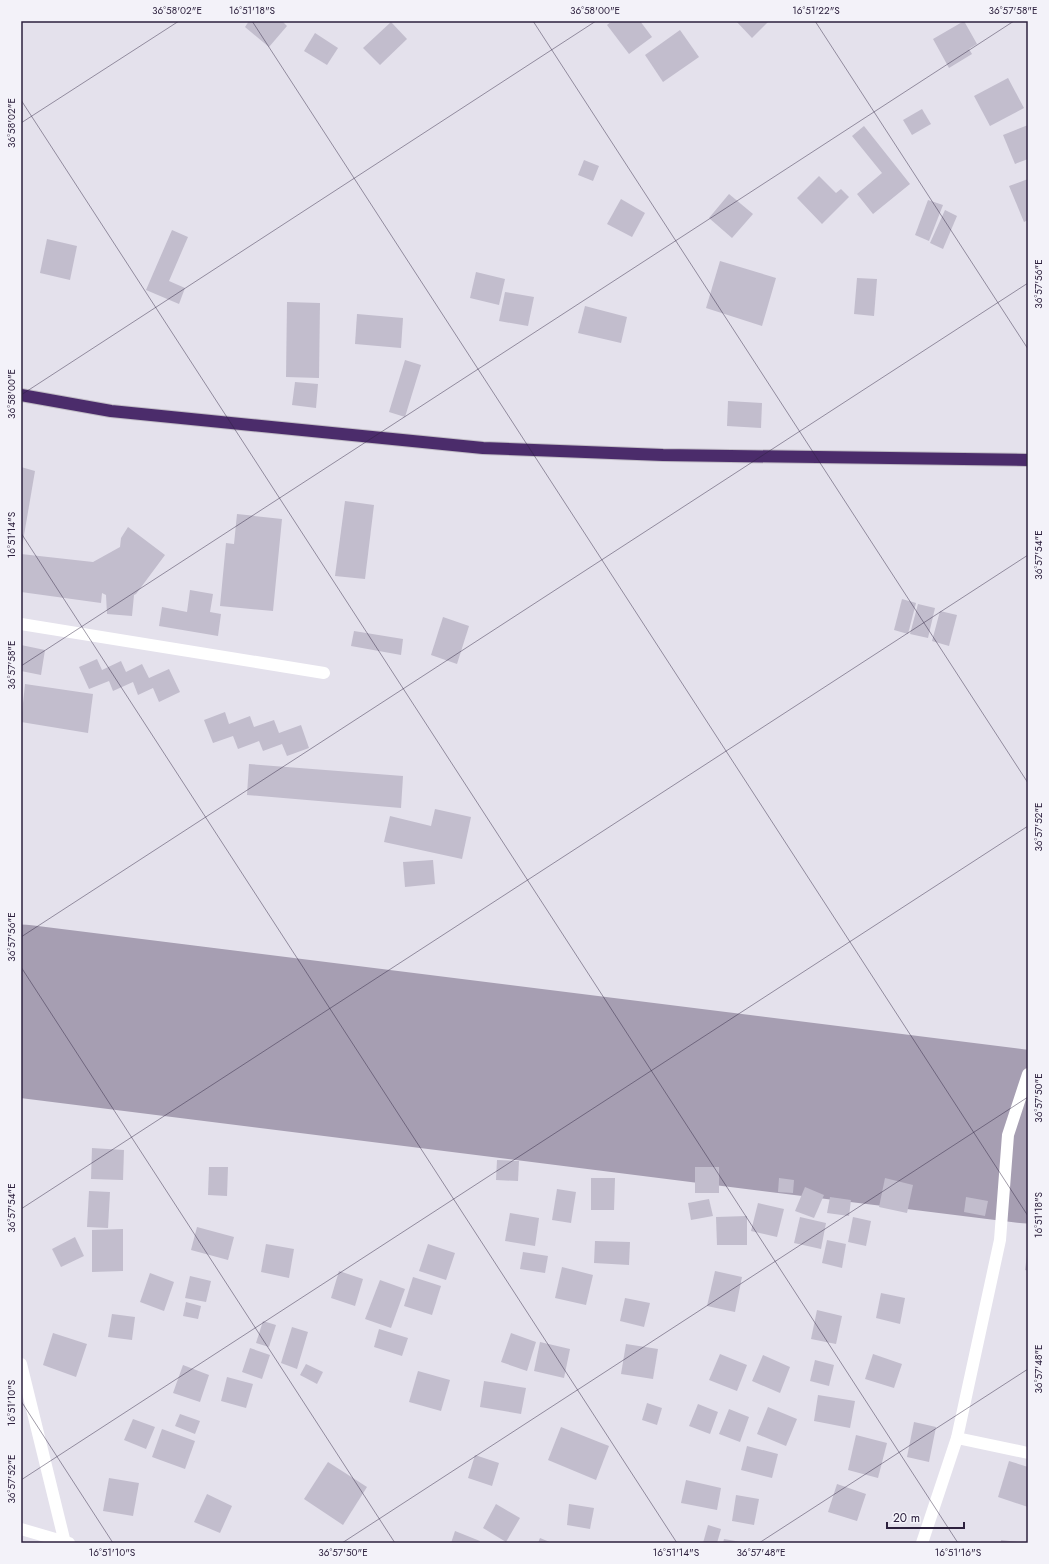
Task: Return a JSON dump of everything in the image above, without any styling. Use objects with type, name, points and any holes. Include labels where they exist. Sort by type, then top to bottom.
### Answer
[{"type":"highway","points":[[21,395],[111,411],[482,448],[663,455],[1028,460]]},
{"type":"street","points":[[21,624],[324,673]]},
{"type":"street","points":[[922,1543],[957,1438],[1000,1240],[1008,1135],[1028,1074]]},
{"type":"street","points":[[21,1364],[67,1543]]},
{"type":"street","points":[[957,1438],[1028,1453]]},
{"type":"street","points":[[21,1529],[67,1543]]},
{"type":"building","points":[[249,21],[282,21],[287,26],[269,47],[245,27]]},
{"type":"building","points":[[612,21],[640,21],[652,37],[629,54],[607,25]]},
{"type":"building","points":[[736,21],[769,21],[752,38]]},
{"type":"building","points":[[964,21],[977,44],[969,49],[972,54],[949,68],[933,39]]},
{"type":"building","points":[[391,22],[407,39],[380,65],[363,48]]},
{"type":"building","points":[[680,30],[699,57],[663,82],[645,55]]},
{"type":"building","points":[[315,33],[338,48],[327,65],[304,51]]},
{"type":"building","points":[[1008,78],[1024,108],[990,126],[974,96]]},
{"type":"building","points":[[922,109],[931,124],[912,135],[903,120]]},
{"type":"building","points":[[1028,125],[1028,159],[1015,164],[1003,135]]},
{"type":"building","points":[[864,126],[910,184],[873,214],[857,194],[882,173],[852,136]]},
{"type":"building","points":[[584,160],[599,166],[593,181],[578,175]]},
{"type":"building","points":[[819,176],[836,193],[841,189],[849,197],[822,224],[797,198]]},
{"type":"building","points":[[1028,179],[1028,220],[1024,222],[1009,186]]},
{"type":"building","points":[[729,194],[753,214],[732,238],[709,218]]},
{"type":"building","points":[[621,199],[645,213],[632,237],[607,224]]},
{"type":"building","points":[[928,200],[943,205],[929,241],[915,235]]},
{"type":"building","points":[[945,210],[957,216],[943,249],[930,243]]},
{"type":"building","points":[[172,230],[188,237],[169,281],[185,288],[179,304],[146,290]]},
{"type":"building","points":[[47,239],[77,246],[70,280],[40,273]]},
{"type":"building","points":[[720,261],[776,278],[762,326],[706,308]]},
{"type":"building","points":[[476,272],[505,279],[499,305],[470,298]]},
{"type":"building","points":[[857,278],[877,279],[874,316],[854,314]]},
{"type":"building","points":[[505,292],[534,297],[528,326],[499,321]]},
{"type":"building","points":[[287,302],[320,303],[319,378],[286,377]]},
{"type":"building","points":[[585,306],[627,317],[621,343],[578,333]]},
{"type":"building","points":[[357,314],[403,318],[401,348],[355,344]]},
{"type":"building","points":[[405,360],[421,365],[405,417],[389,412]]},
{"type":"building","points":[[295,382],[318,384],[316,408],[292,405]]},
{"type":"building","points":[[728,401],[762,403],[761,428],[727,426]]},
{"type":"building","points":[[21,467],[35,471],[22,547],[21,547]]},
{"type":"building","points":[[345,501],[374,505],[365,579],[335,576]]},
{"type":"building","points":[[237,514],[282,519],[273,611],[220,606],[226,543],[234,544]]},
{"type":"building","points":[[128,527],[165,555],[134,595],[132,616],[107,614],[106,595],[102,593],[101,603],[21,592],[21,554],[93,562],[120,547],[121,538]]},
{"type":"building","points":[[190,590],[213,594],[210,612],[221,614],[218,636],[159,626],[162,607],[187,612]]},
{"type":"building","points":[[902,599],[916,603],[908,634],[894,630]]},
{"type":"building","points":[[918,604],[935,608],[928,638],[910,634]]},
{"type":"building","points":[[940,611],[957,615],[949,646],[932,641]]},
{"type":"building","points":[[443,617],[469,626],[457,664],[431,655]]},
{"type":"building","points":[[354,631],[403,639],[401,655],[351,646]]},
{"type":"building","points":[[21,645],[45,650],[41,675],[21,671]]},
{"type":"building","points":[[97,659],[102,670],[121,661],[126,672],[142,664],[149,678],[169,669],[180,692],[159,702],[153,688],[138,695],[133,682],[113,691],[109,681],[89,689],[79,667]]},
{"type":"building","points":[[25,684],[93,694],[88,733],[21,722]]},
{"type":"building","points":[[225,712],[229,724],[250,716],[254,727],[274,720],[279,733],[301,725],[309,748],[287,756],[282,744],[263,751],[259,741],[238,749],[233,736],[213,743],[204,720]]},
{"type":"building","points":[[249,764],[403,776],[401,808],[247,795]]},
{"type":"building","points":[[435,809],[471,817],[462,859],[384,842],[390,816],[431,826]]},
{"type":"building","points":[[433,860],[435,884],[405,887],[403,862]]},
{"type":"building","points":[[92,1148],[124,1150],[123,1180],[91,1179]]},
{"type":"building","points":[[497,1160],[519,1161],[518,1181],[496,1180]]},
{"type":"building","points":[[209,1167],[228,1167],[227,1196],[208,1195]]},
{"type":"building","points":[[695,1167],[719,1167],[719,1193],[695,1193]]},
{"type":"building","points":[[591,1178],[615,1178],[614,1210],[591,1210]]},
{"type":"building","points":[[779,1178],[794,1180],[793,1193],[778,1192]]},
{"type":"building","points":[[885,1178],[913,1185],[907,1213],[879,1207]]},
{"type":"building","points":[[805,1187],[824,1195],[814,1218],[795,1211]]},
{"type":"building","points":[[557,1189],[576,1192],[571,1223],[552,1220]]},
{"type":"building","points":[[89,1191],[110,1192],[108,1228],[87,1227]]},
{"type":"building","points":[[830,1197],[851,1200],[849,1216],[827,1213]]},
{"type":"building","points":[[966,1197],[988,1201],[985,1216],[964,1212]]},
{"type":"building","points":[[709,1199],[713,1216],[691,1220],[688,1203]]},
{"type":"building","points":[[758,1203],[784,1209],[777,1237],[751,1231]]},
{"type":"building","points":[[510,1213],[539,1218],[535,1246],[505,1241]]},
{"type":"building","points":[[747,1216],[747,1245],[717,1245],[716,1217]]},
{"type":"building","points":[[800,1217],[826,1223],[821,1249],[794,1243]]},
{"type":"building","points":[[853,1217],[871,1221],[866,1246],[848,1242]]},
{"type":"building","points":[[197,1227],[234,1237],[228,1260],[191,1250]]},
{"type":"building","points":[[123,1229],[123,1271],[92,1272],[92,1230]]},
{"type":"building","points":[[75,1237],[84,1256],[61,1267],[52,1249]]},
{"type":"building","points":[[827,1240],[846,1244],[842,1268],[822,1263]]},
{"type":"building","points":[[595,1241],[630,1242],[629,1265],[594,1263]]},
{"type":"building","points":[[266,1244],[294,1249],[289,1278],[261,1272]]},
{"type":"building","points":[[428,1244],[455,1253],[446,1280],[419,1271]]},
{"type":"building","points":[[523,1252],[548,1256],[545,1273],[520,1269]]},
{"type":"building","points":[[1028,1255],[1028,1271],[1025,1270]]},
{"type":"building","points":[[562,1267],[593,1275],[586,1305],[555,1298]]},
{"type":"building","points":[[339,1271],[363,1279],[355,1306],[331,1298]]},
{"type":"building","points":[[715,1271],[742,1277],[735,1312],[707,1306]]},
{"type":"building","points":[[150,1273],[174,1282],[164,1311],[140,1302]]},
{"type":"building","points":[[190,1276],[211,1281],[206,1302],[185,1298]]},
{"type":"building","points":[[413,1277],[441,1286],[432,1315],[404,1306]]},
{"type":"building","points":[[380,1280],[405,1289],[391,1328],[365,1319]]},
{"type":"building","points":[[881,1293],[905,1298],[900,1324],[876,1318]]},
{"type":"building","points":[[625,1298],[650,1303],[644,1327],[620,1321]]},
{"type":"building","points":[[186,1302],[201,1306],[198,1319],[183,1316]]},
{"type":"building","points":[[817,1310],[842,1316],[836,1344],[811,1339]]},
{"type":"building","points":[[112,1314],[135,1317],[132,1340],[108,1337]]},
{"type":"building","points":[[263,1321],[276,1325],[269,1347],[256,1343]]},
{"type":"building","points":[[292,1327],[308,1332],[297,1369],[281,1363]]},
{"type":"building","points":[[379,1329],[408,1338],[402,1356],[374,1347]]},
{"type":"building","points":[[53,1333],[87,1344],[76,1377],[43,1365]]},
{"type":"building","points":[[511,1333],[536,1342],[527,1371],[501,1362]]},
{"type":"building","points":[[540,1342],[570,1349],[564,1378],[534,1371]]},
{"type":"building","points":[[626,1344],[658,1349],[653,1379],[621,1374]]},
{"type":"building","points":[[250,1348],[270,1355],[262,1379],[242,1372]]},
{"type":"building","points":[[720,1354],[747,1365],[737,1391],[709,1380]]},
{"type":"building","points":[[873,1354],[902,1364],[894,1388],[865,1379]]},
{"type":"building","points":[[763,1355],[790,1367],[780,1393],[752,1381]]},
{"type":"building","points":[[815,1360],[834,1365],[829,1386],[810,1381]]},
{"type":"building","points":[[306,1364],[323,1372],[317,1384],[300,1375]]},
{"type":"building","points":[[183,1365],[209,1375],[200,1402],[173,1393]]},
{"type":"building","points":[[418,1371],[450,1380],[441,1411],[409,1402]]},
{"type":"building","points":[[227,1377],[253,1384],[246,1408],[221,1401]]},
{"type":"building","points":[[484,1381],[526,1388],[521,1414],[480,1407]]},
{"type":"building","points":[[818,1395],[855,1401],[850,1428],[814,1421]]},
{"type":"building","points":[[647,1403],[662,1408],[657,1425],[642,1420]]},
{"type":"building","points":[[698,1404],[718,1412],[710,1434],[689,1426]]},
{"type":"building","points":[[768,1407],[797,1419],[786,1446],[757,1434]]},
{"type":"building","points":[[729,1409],[749,1417],[740,1442],[719,1434]]},
{"type":"building","points":[[180,1414],[200,1421],[195,1434],[175,1426]]},
{"type":"building","points":[[133,1419],[155,1427],[146,1449],[124,1440]]},
{"type":"building","points":[[914,1422],[936,1427],[929,1462],[907,1457]]},
{"type":"building","points":[[561,1427],[609,1446],[596,1480],[548,1460]]},
{"type":"building","points":[[162,1429],[195,1441],[185,1469],[152,1457]]},
{"type":"building","points":[[856,1435],[887,1443],[878,1478],[848,1470]]},
{"type":"building","points":[[747,1446],[778,1454],[772,1478],[741,1470]]},
{"type":"building","points":[[475,1455],[499,1463],[492,1486],[468,1478]]},
{"type":"building","points":[[1009,1461],[1028,1467],[1028,1507],[998,1497]]},
{"type":"building","points":[[328,1462],[367,1487],[343,1525],[304,1499]]},
{"type":"building","points":[[109,1478],[139,1483],[133,1516],[103,1511]]},
{"type":"building","points":[[686,1480],[721,1488],[717,1510],[681,1503]]},
{"type":"building","points":[[837,1484],[866,1494],[857,1521],[828,1512]]},
{"type":"building","points":[[207,1494],[232,1506],[220,1533],[194,1522]]},
{"type":"building","points":[[736,1495],[759,1499],[754,1525],[732,1521]]},
{"type":"building","points":[[496,1504],[520,1518],[506,1542],[483,1528]]},
{"type":"building","points":[[569,1504],[594,1508],[590,1529],[567,1525]]},
{"type":"building","points":[[708,1525],[721,1529],[717,1543],[703,1543]]},
{"type":"building","points":[[455,1531],[480,1541],[480,1543],[451,1543]]},
{"type":"building","points":[[540,1538],[552,1543],[538,1543]]},
{"type":"building","points":[[724,1539],[741,1542],[741,1543],[723,1543]]},
{"type":"building","points":[[1001,1540],[1018,1542],[1018,1543],[1001,1543]]},
{"type":"runway","points":[[21,1011],[1028,1137]]}]
